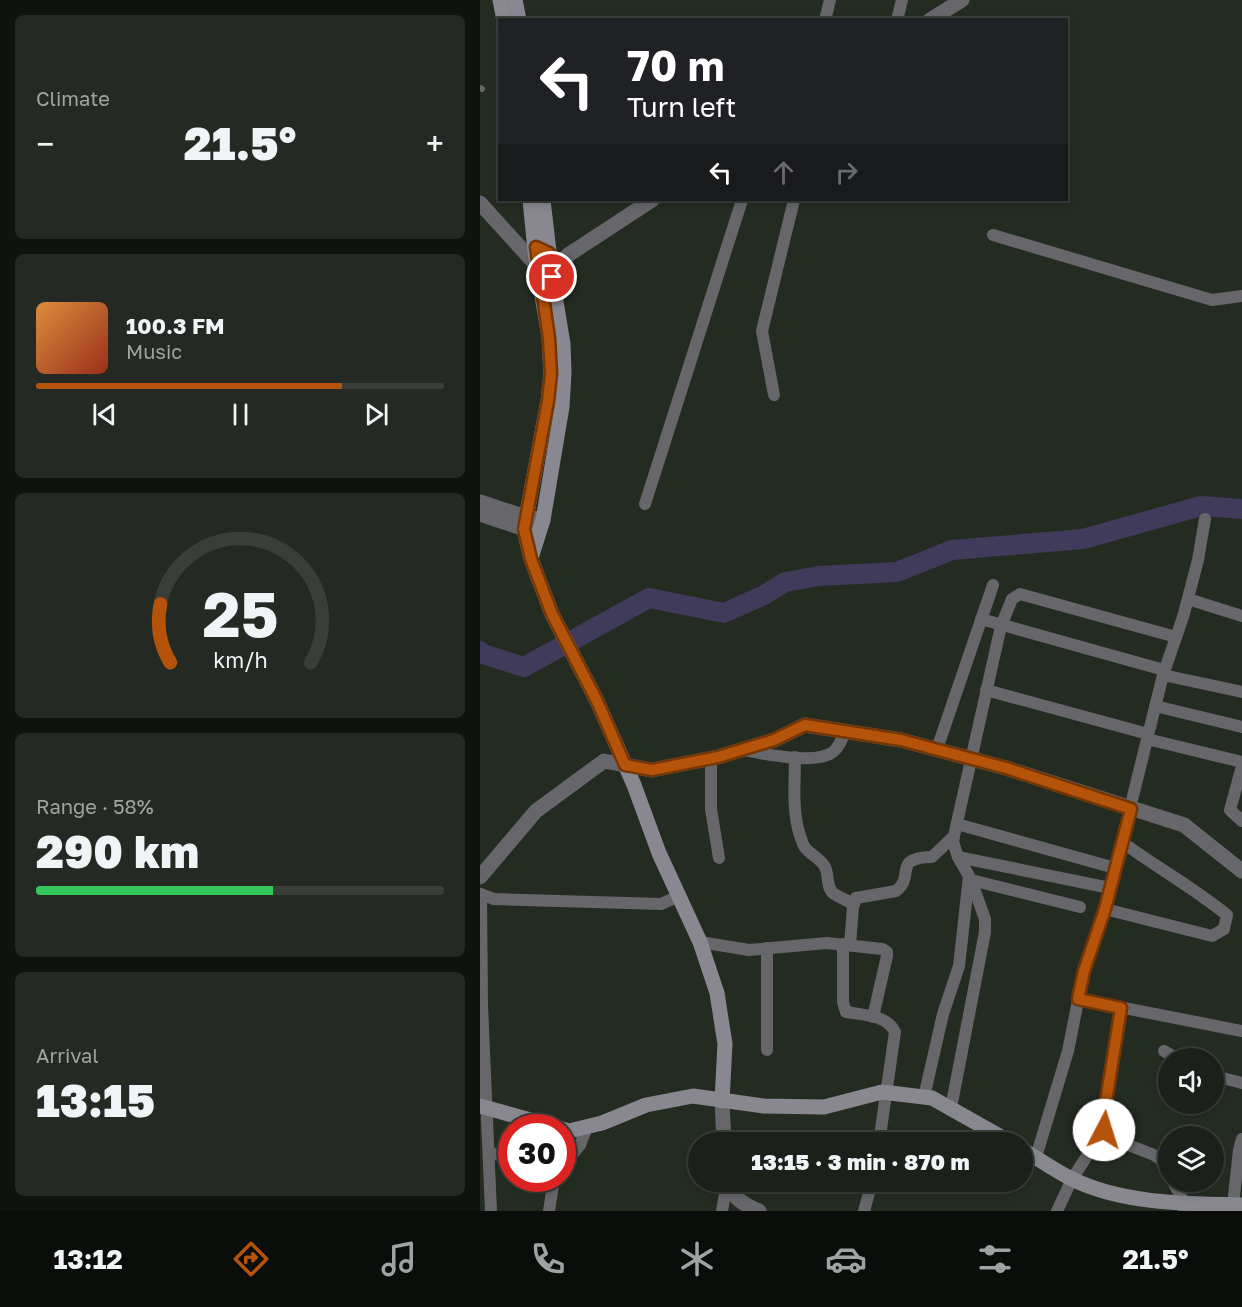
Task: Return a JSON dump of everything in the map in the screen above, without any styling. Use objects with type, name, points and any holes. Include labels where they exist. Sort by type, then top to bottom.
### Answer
[{"type":"main road","points":[[500,0],[504,18]]},
{"type":"main road","points":[[515,0],[519,18]]},
{"type":"main road","points":[[530,201],[542,250],[551,374],[525,523],[531,559],[552,614],[625,765],[659,853],[700,942],[717,993],[726,1044],[723,1101]]},
{"type":"main road","points":[[542,250],[543,201]]},
{"type":"main road","points":[[531,559],[542,526],[562,407],[564,373],[563,344],[544,268]]},
{"type":"main road","points":[[576,1129],[602,1123],[646,1105],[693,1096],[764,1106],[824,1107],[887,1093],[932,1098],[993,1132]]},
{"type":"main road","points":[[483,1107],[509,1114]]},
{"type":"main road","points":[[1033,1156],[1072,1179],[1120,1196],[1132,1204],[1184,1207],[1240,1206]]},
{"type":"street","points":[[826,18],[830,0]]},
{"type":"street","points":[[898,18],[902,0]]},
{"type":"street","points":[[933,18],[962,0]]},
{"type":"street","points":[[480,190],[525,239],[542,250],[568,255]]},
{"type":"street","points":[[480,203],[544,268],[650,201]]},
{"type":"street","points":[[645,504],[742,201]]},
{"type":"street","points":[[774,394],[762,331],[794,201]]},
{"type":"street","points":[[993,235],[1212,300],[1242,296]]},
{"type":"street","points":[[480,502],[525,523]]},
{"type":"street","points":[[480,514],[542,526]]},
{"type":"street","points":[[1033,1143],[1068,1051],[1084,971],[1105,909],[1163,672],[1188,599],[1205,519]]},
{"type":"street","points":[[937,749],[993,585]]},
{"type":"street","points":[[951,1108],[986,933],[985,919],[970,878],[958,857],[953,842],[1001,626],[1012,598],[1020,594],[1176,637]]},
{"type":"street","points":[[1188,599],[1242,616]]},
{"type":"street","points":[[981,619],[1163,672],[1242,692]]},
{"type":"street","points":[[986,690],[1242,764],[1230,810],[1242,821]]},
{"type":"street","points":[[1155,706],[1242,727]]},
{"type":"street","points":[[480,877],[536,812],[604,761],[652,770],[742,750],[774,740],[805,725],[901,740],[937,749],[1006,768],[1184,825],[1242,871]]},
{"type":"street","points":[[742,750],[771,755],[819,758],[832,753],[839,746],[845,731]]},
{"type":"street","points":[[795,757],[794,806],[803,844],[811,855],[823,863],[830,889],[834,894],[853,904]]},
{"type":"street","points":[[711,758],[711,809],[719,858]]},
{"type":"street","points":[[957,824],[1115,868]]},
{"type":"street","points":[[881,1132],[895,1032],[891,1024],[873,1017],[846,1012],[844,1007],[847,944],[853,904],[856,898],[861,896],[896,891],[901,888],[907,867],[912,860],[916,857],[932,857],[954,837]]},
{"type":"street","points":[[1105,909],[1212,936],[1224,929],[1227,915],[1205,897],[1157,868],[1122,842]]},
{"type":"street","points":[[958,857],[1110,888]]},
{"type":"street","points":[[970,878],[1080,907]]},
{"type":"street","points":[[924,1097],[943,1014],[960,966],[970,878]]},
{"type":"street","points":[[491,1211],[489,1153],[483,1107],[481,894],[494,898],[661,904],[679,896]]},
{"type":"street","points":[[700,942],[738,949],[827,943],[877,947],[886,952],[887,956],[873,1017]]},
{"type":"street","points":[[767,948],[767,1050]]},
{"type":"street","points":[[1078,999],[1242,1031]]},
{"type":"street","points":[[1121,1008],[1103,1120],[1104,1130],[1108,1137],[1158,1158]]},
{"type":"street","points":[[1224,1078],[1242,1083]]},
{"type":"street","points":[[723,1101],[724,1132]]},
{"type":"street","points":[[576,1150],[587,1127]]},
{"type":"street","points":[[1057,1211],[1072,1179],[1104,1130]]},
{"type":"street","points":[[1240,1206],[1239,1150],[1242,1139]]},
{"type":"street","points":[[489,1153],[498,1155]]},
{"type":"street","points":[[549,1211],[552,1192]]},
{"type":"street","points":[[722,1211],[725,1192]]},
{"type":"street","points":[[732,1192],[740,1202],[759,1211]]},
{"type":"street","points":[[864,1211],[869,1192]]},
{"type":"street","points":[[1177,1192],[1184,1207]]},
{"type":"waterway","points":[[480,651],[524,667],[649,598],[724,613],[764,595],[785,582],[819,576],[897,572],[952,550],[1083,539],[1201,506],[1242,509]]},
{"type":"route","points":[[552,277],[549,253],[536,247],[536,260],[549,338],[551,374],[524,529],[531,559],[552,614],[597,701],[625,765],[652,770],[718,757],[774,740],[805,725],[901,740],[1006,768],[1131,809],[1105,909],[1084,971],[1078,999],[1121,1008],[1103,1120],[1104,1130]]}]
